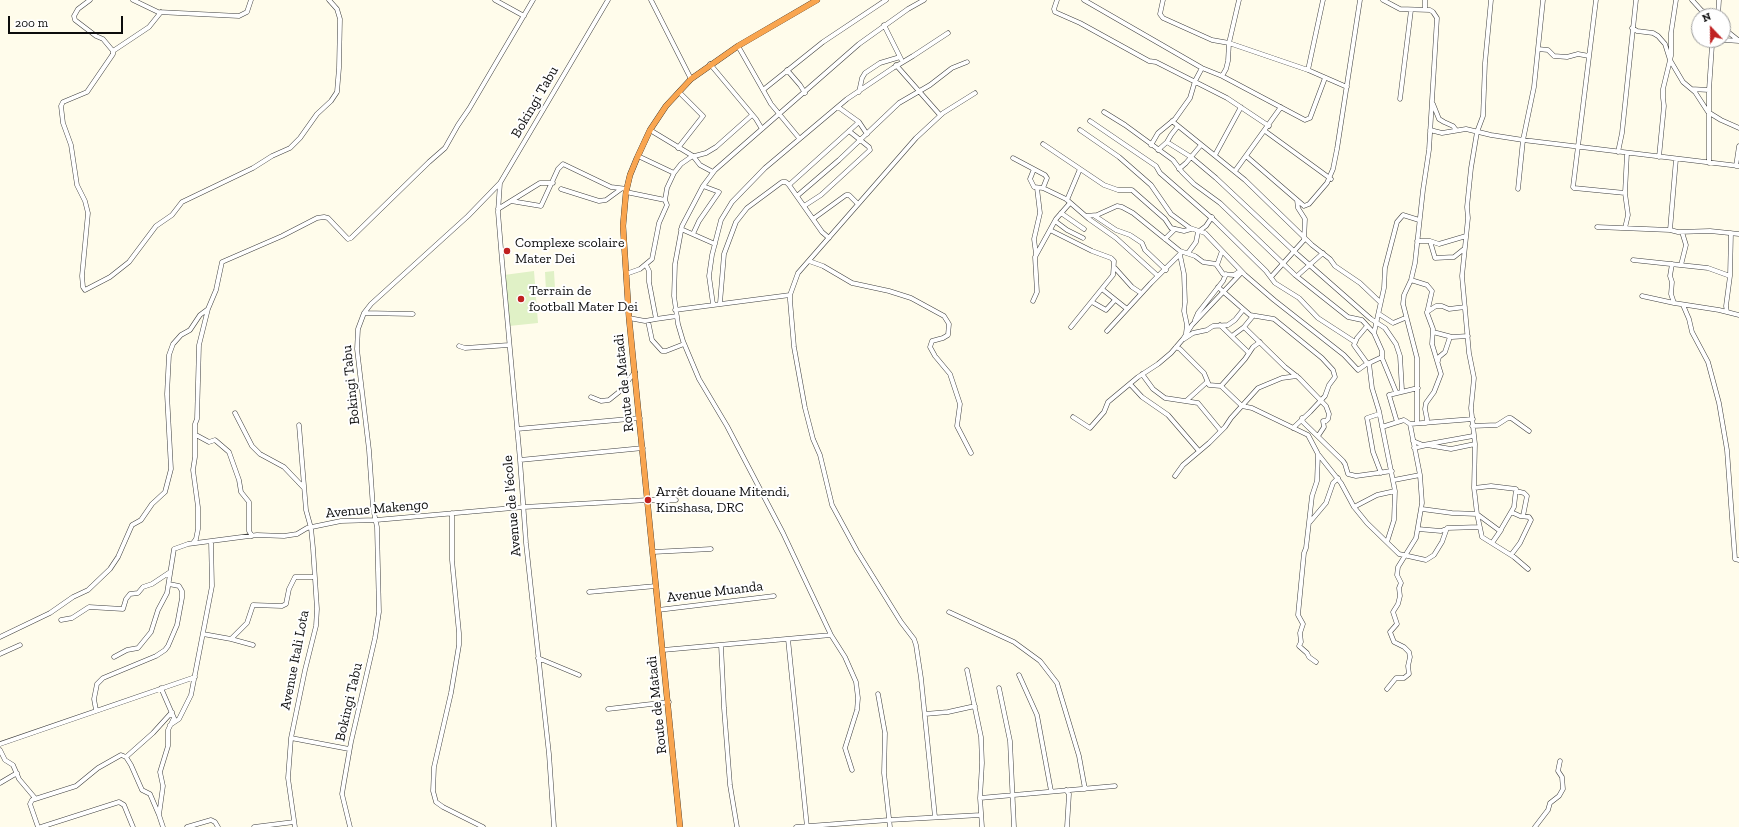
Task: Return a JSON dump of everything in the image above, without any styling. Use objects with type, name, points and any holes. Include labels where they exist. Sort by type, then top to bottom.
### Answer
[{"type":"highway","name":"Route de Matadi","points":[[680,827],[626,274],[623,226],[625,190],[650,130],[679,92],[691,79],[710,64],[738,46],[817,0]]},
{"type":"street","points":[[90,0],[78,9],[74,16],[75,20],[96,36],[103,39],[114,54],[87,92],[63,102],[61,106],[63,123],[71,145],[76,185],[85,202],[88,213],[82,278],[83,287],[85,290],[110,277],[129,262],[156,226],[172,215],[182,202],[253,168],[270,157],[290,148],[300,138],[317,114],[331,101],[336,92],[339,68],[338,43],[340,19],[337,9],[329,0]]},
{"type":"street","points":[[133,0],[154,11],[239,16],[247,12],[251,0]]},
{"type":"street","points":[[496,0],[524,16]]},
{"type":"street","points":[[193,543],[196,539],[198,529],[198,507],[193,470],[195,457],[194,446],[196,434],[199,345],[208,309],[216,290],[221,263],[225,259],[282,236],[314,218],[328,218],[348,238],[351,238],[445,148],[534,0]]},
{"type":"street","name":"Bokingi Tabu","points":[[350,827],[342,794],[349,749],[378,622],[379,584],[376,520],[373,508],[369,450],[357,350],[357,334],[364,313],[371,304],[468,216],[500,183],[608,0]]},
{"type":"street","points":[[651,0],[691,79]]},
{"type":"street","points":[[763,90],[826,40],[886,0]]},
{"type":"street","points":[[852,770],[845,748],[857,710],[857,686],[851,670],[831,635],[783,533],[699,379],[684,344],[676,316],[674,296],[675,264],[681,229],[703,186],[713,172],[805,93],[848,53],[908,9],[924,0]]},
{"type":"street","points":[[1057,0],[1054,9],[1055,12],[1080,23],[1149,61],[1156,62],[1231,100],[1269,126]]},
{"type":"street","points":[[1084,0],[1202,68],[1222,76],[1307,120],[1310,118],[1325,78]]},
{"type":"street","points":[[1163,0],[1160,14],[1163,18],[1212,40],[1229,43],[1308,70],[1347,87]]},
{"type":"street","points":[[1222,76],[1228,61],[1229,43],[1239,0]]},
{"type":"street","points":[[1308,70],[1323,0]]},
{"type":"street","points":[[1246,156],[1304,206],[1307,205],[1330,178],[1337,149],[1360,0]]},
{"type":"street","points":[[1383,0],[1400,9],[1425,9],[1433,12],[1437,18],[1429,150],[1411,280],[1403,299],[1405,318],[1416,352],[1418,388],[1417,423]]},
{"type":"street","points":[[1425,0],[1425,9]]},
{"type":"street","points":[[1491,0],[1485,63],[1483,116],[1477,132],[1467,207],[1468,218],[1462,276],[1474,378],[1471,408],[1474,444],[1474,488],[1482,538],[1511,555],[1528,569]]},
{"type":"street","points":[[1518,189],[1523,140],[1534,87],[1543,0]]},
{"type":"street","points":[[1596,0],[1574,188],[1625,193]]},
{"type":"street","points":[[1618,152],[1622,133],[1636,0]]},
{"type":"street","points":[[1659,157],[1664,106],[1663,89],[1670,60],[1671,33],[1676,0]]},
{"type":"street","points":[[1692,0],[1699,8]]},
{"type":"street","points":[[1400,99],[1411,10]]},
{"type":"street","points":[[113,51],[149,27],[161,12]]},
{"type":"street","points":[[884,26],[900,57],[901,62]]},
{"type":"street","points":[[1632,28],[1637,31],[1653,33],[1658,36],[1665,44],[1670,60],[1683,82],[1698,97],[1710,114],[1727,124],[1739,128]]},
{"type":"street","points":[[713,304],[710,276],[715,244],[727,208],[751,182],[799,138],[838,107],[896,65],[914,56],[948,33]]},
{"type":"street","points":[[1731,34],[1739,41]]},
{"type":"street","points":[[1709,163],[1709,90],[1712,45],[1725,40],[1739,41]]},
{"type":"street","points":[[738,46],[779,115],[799,138]]},
{"type":"street","points":[[1538,49],[1548,50],[1554,56],[1567,58],[1578,54],[1589,56]]},
{"type":"street","points":[[859,92],[862,78],[865,73],[880,63],[900,57]]},
{"type":"street","points":[[797,196],[839,160],[899,104],[952,68],[967,62]]},
{"type":"street","points":[[710,64],[762,129]]},
{"type":"street","points":[[896,65],[940,116]]},
{"type":"street","points":[[1151,145],[1158,133],[1172,121],[1190,98],[1195,82],[1202,68]]},
{"type":"street","points":[[787,70],[805,93]]},
{"type":"street","points":[[1690,89],[1709,90]]},
{"type":"street","points":[[678,148],[703,116],[679,92]]},
{"type":"street","points":[[935,817],[921,678],[914,639],[857,551],[832,505],[820,454],[805,408],[794,347],[790,295],[798,273],[916,138],[940,116],[975,92]]},
{"type":"street","points":[[1432,101],[1439,118],[1453,126],[1456,130]]},
{"type":"street","points":[[838,107],[859,122],[867,134]]},
{"type":"street","points":[[1215,155],[1241,107]]},
{"type":"street","points":[[1234,171],[1269,126],[1281,107]]},
{"type":"street","points":[[1104,112],[1125,125],[1173,160],[1179,169],[1194,184],[1220,203],[1297,276],[1348,317],[1361,320],[1374,333],[1382,351],[1382,357],[1396,392]]},
{"type":"street","points":[[626,274],[646,264],[652,259],[659,223],[667,205],[665,200],[667,188],[674,173],[681,164],[693,156],[706,153],[716,147],[752,115]]},
{"type":"street","points":[[1090,121],[1156,166],[1160,173],[1168,181],[1212,217],[1271,276],[1275,283],[1299,298],[1318,318],[1355,342]]},
{"type":"street","points":[[1172,121],[1234,171],[1323,253],[1335,266],[1360,283],[1380,302]]},
{"type":"street","points":[[789,185],[859,122]]},
{"type":"street","points":[[1158,150],[1167,142],[1178,126]]},
{"type":"street","points":[[1430,130],[1442,133],[1466,129],[1523,140],[1737,166],[1739,146]]},
{"type":"street","points":[[650,130],[693,156],[700,165],[713,172]]},
{"type":"street","points":[[1080,130],[1132,167],[1153,188],[1171,214],[1191,229],[1205,233],[1241,272],[1344,355],[1358,370],[1368,363],[1382,357]]},
{"type":"street","points":[[804,206],[821,195],[867,154],[870,149],[849,131]]},
{"type":"street","points":[[1265,131],[1330,178]]},
{"type":"street","points":[[1167,142],[1191,157],[1251,210],[1310,266],[1371,319],[1377,321],[1384,328],[1398,350],[1402,373],[1402,390]]},
{"type":"street","points":[[1043,144],[1104,185],[1118,190],[1132,190],[1165,219],[1169,227],[1184,231],[1191,229]]},
{"type":"street","points":[[1179,169],[1201,145]]},
{"type":"street","points":[[1625,228],[1628,211],[1625,193],[1627,153]]},
{"type":"street","points":[[638,156],[674,173]]},
{"type":"street","points":[[1013,158],[1047,177],[1043,188]]},
{"type":"street","points":[[1670,230],[1676,159]]},
{"type":"street","points":[[512,201],[540,207],[560,167],[563,164],[580,174],[612,187],[665,200]]},
{"type":"street","points":[[1034,169],[1030,180],[1032,185],[1038,188],[1043,188],[1068,201],[1116,238],[1158,276]]},
{"type":"street","points":[[1033,301],[1037,292],[1037,278],[1034,260],[1036,254],[1068,201],[1080,169]]},
{"type":"street","points":[[498,209],[540,183],[553,182]]},
{"type":"street","points":[[720,304],[724,254],[736,222],[747,208],[770,190],[784,182],[789,185],[828,238]]},
{"type":"street","name":"Avenue de l'école","points":[[500,183],[498,209],[509,345],[526,543],[549,754],[554,827]]},
{"type":"street","points":[[694,234],[699,221],[719,192],[703,186]]},
{"type":"street","points":[[1036,254],[1034,239],[1040,213],[1038,204],[1038,188]]},
{"type":"street","points":[[561,189],[599,201],[606,200],[625,190]]},
{"type":"street","points":[[813,219],[846,195],[849,195],[858,204]]},
{"type":"street","points":[[1271,276],[1302,243],[1305,237],[1305,220],[1298,208],[1297,200]]},
{"type":"street","points":[[1086,216],[1095,216],[1117,206],[1122,207],[1133,213],[1181,254],[1184,274],[1184,312],[1187,325],[1184,337]]},
{"type":"street","points":[[1061,213],[1084,229]]},
{"type":"street","points":[[1374,333],[1384,288],[1385,268],[1396,222],[1403,215],[1420,220]]},
{"type":"street","points":[[1095,216],[1116,230],[1130,235],[1142,242],[1145,250],[1166,270]]},
{"type":"street","points":[[1188,253],[1196,243],[1199,231],[1206,226],[1212,217]]},
{"type":"street","points":[[1055,221],[1067,230],[1083,238]]},
{"type":"street","points":[[1597,227],[1739,234]]},
{"type":"street","points":[[681,229],[715,244]]},
{"type":"street","points":[[1165,239],[1174,229]]},
{"type":"street","points":[[1050,230],[1092,251],[1111,258],[1114,261],[1115,268],[1113,275],[1071,327]]},
{"type":"street","points":[[1681,265],[1686,245],[1682,232]]},
{"type":"street","points":[[1727,312],[1726,304],[1730,276],[1731,233]]},
{"type":"street","points":[[1417,241],[1430,241],[1439,244],[1466,236]]},
{"type":"street","points":[[1430,241],[1435,258],[1454,257],[1464,248]]},
{"type":"street","points":[[1216,265],[1222,252]]},
{"type":"street","points":[[1107,331],[1141,293],[1181,254],[1188,253],[1203,262],[1216,265],[1222,273],[1234,275],[1241,272]]},
{"type":"street","points":[[1297,276],[1323,253]]},
{"type":"street","points":[[1633,260],[1713,269],[1730,276]]},
{"type":"street","points":[[809,261],[823,266],[852,283],[889,291],[911,298],[944,316],[949,324],[948,335],[932,340],[930,347],[935,356],[950,374],[960,404],[957,426],[971,453]]},
{"type":"street","points":[[646,264],[649,271],[649,282],[656,319]]},
{"type":"street","points":[[1672,264],[1670,276],[1671,294],[1674,304]]},
{"type":"street","points":[[1115,268],[1132,287],[1141,293]]},
{"type":"street","points":[[1194,322],[1224,292],[1241,272]]},
{"type":"street","points":[[1073,417],[1090,428],[1104,412],[1108,402],[1142,374],[1163,360],[1184,337],[1198,313],[1226,274]]},
{"type":"street","points":[[1411,280],[1427,285],[1432,290],[1427,312],[1433,332],[1432,344],[1438,361],[1441,378],[1434,392],[1426,403],[1425,409],[1428,418],[1426,423]]},
{"type":"street","points":[[1218,287],[1243,310],[1253,316],[1274,319],[1332,368],[1335,377],[1329,385],[1322,400],[1293,428]]},
{"type":"street","points":[[1102,289],[1127,309]]},
{"type":"street","points":[[675,310],[790,295]]},
{"type":"street","points":[[1642,296],[1674,304],[1739,315]]},
{"type":"street","points":[[1092,302],[1106,310],[1115,300]]},
{"type":"street","points":[[1683,305],[1689,319],[1692,332],[1708,362],[1720,404],[1726,450],[1735,559],[1739,560]]},
{"type":"street","points":[[1427,312],[1436,306],[1442,306],[1449,309],[1465,307]]},
{"type":"street","points":[[0,637],[50,613],[73,597],[88,590],[110,569],[118,557],[131,526],[141,520],[152,504],[165,492],[171,469],[167,394],[169,355],[173,344],[181,335],[190,330],[200,315],[208,309]]},
{"type":"street","points":[[1184,337],[1193,333],[1207,330],[1213,326],[1226,326],[1233,322],[1243,310]]},
{"type":"street","points":[[364,313],[413,314]]},
{"type":"street","points":[[1379,314],[1393,323],[1405,318]]},
{"type":"street","points":[[630,318],[648,321],[676,316]]},
{"type":"street","points":[[1232,336],[1244,327],[1253,316]]},
{"type":"street","points":[[648,321],[652,340],[662,351],[666,351],[684,344]]},
{"type":"street","points":[[1219,325],[1250,353]]},
{"type":"street","points":[[1367,326],[1354,345],[1368,363],[1372,388],[1380,414],[1394,480],[1394,520],[1387,542]]},
{"type":"street","points":[[1244,327],[1322,400],[1329,414],[1328,419],[1323,421],[1324,427],[1318,436]]},
{"type":"street","points":[[1433,332],[1450,337],[1468,336]]},
{"type":"street","points":[[1438,361],[1439,357],[1445,352],[1450,337]]},
{"type":"street","points":[[1220,386],[1250,353],[1253,347],[1260,342]]},
{"type":"street","points":[[459,346],[466,348],[509,345]]},
{"type":"street","points":[[1176,347],[1204,373],[1209,385],[1220,386],[1242,406],[1252,408],[1308,435],[1318,454],[1338,478],[1354,507],[1367,523],[1398,554],[1406,554],[1413,558],[1426,560],[1434,555],[1442,542],[1446,529]]},
{"type":"street","points":[[591,397],[601,401],[610,400],[619,392],[635,372]]},
{"type":"street","points":[[1142,374],[1153,389],[1165,398],[1198,403],[1221,431]]},
{"type":"street","points":[[1175,476],[1182,465],[1199,452],[1221,431],[1259,387],[1282,378],[1297,376]]},
{"type":"street","points":[[1186,401],[1207,382]]},
{"type":"street","points":[[1130,384],[1142,398],[1168,415],[1199,452]]},
{"type":"street","points":[[1398,422],[1388,396],[1402,390],[1418,388]]},
{"type":"street","points":[[235,413],[252,446],[260,454],[284,467],[304,489]]},
{"type":"street","points":[[1380,414],[1367,418],[1373,452],[1381,473]]},
{"type":"street","points":[[517,429],[640,418]]},
{"type":"street","points":[[1302,418],[1303,422],[1345,464],[1348,474],[1356,476],[1392,471]]},
{"type":"street","points":[[1472,426],[1497,425],[1508,418],[1511,418],[1529,431]]},
{"type":"street","points":[[1382,427],[1404,420],[1410,424],[1452,419],[1473,419]]},
{"type":"street","points":[[1387,689],[1396,678],[1404,678],[1409,674],[1409,652],[1404,647],[1394,642],[1390,634],[1397,624],[1393,612],[1400,596],[1399,588],[1402,583],[1397,574],[1398,567],[1412,546],[1418,529],[1422,509],[1420,475],[1410,424]]},
{"type":"street","name":"Avenue Itali Lota","points":[[295,827],[288,778],[291,738],[316,626],[317,609],[311,528],[306,510],[299,425]]},
{"type":"street","points":[[196,434],[209,442],[214,440],[229,452],[240,481],[241,492],[249,504],[248,531],[252,536]]},
{"type":"street","points":[[1413,441],[1423,444],[1473,436]]},
{"type":"street","points":[[1414,448],[1427,445],[1451,449],[1474,444]]},
{"type":"street","points":[[520,460],[643,448]]},
{"type":"street","points":[[1316,662],[1309,658],[1307,652],[1299,646],[1301,642],[1300,633],[1303,624],[1298,615],[1304,553],[1306,548],[1312,496],[1317,481],[1318,454]]},
{"type":"street","points":[[1394,480],[1420,475]]},
{"type":"street","points":[[1309,524],[1326,503],[1333,483],[1338,478]]},
{"type":"street","points":[[1474,488],[1494,486],[1516,488],[1516,491],[1524,493],[1527,496],[1522,516]]},
{"type":"street","points":[[1354,507],[1377,495],[1395,491]]},
{"type":"street","points":[[1492,543],[1511,512],[1515,501],[1516,491]]},
{"type":"street","name":"Avenue Makengo","points":[[114,658],[127,650],[137,648],[143,644],[153,629],[158,610],[166,596],[174,549],[193,543],[252,536],[297,534],[311,528],[341,521],[376,520],[524,507],[648,500],[676,500]]},
{"type":"street","points":[[1422,509],[1452,513],[1477,514],[1500,531]]},
{"type":"street","points":[[1511,512],[1529,518],[1531,523],[1511,555]]},
{"type":"street","points":[[452,513],[452,560],[459,645],[451,693],[434,767],[432,780],[433,791],[436,802],[483,827]]},
{"type":"street","points":[[1418,529],[1441,531],[1455,527],[1480,527]]},
{"type":"street","points":[[170,725],[179,719],[190,698],[195,677],[204,634],[213,576],[211,541]]},
{"type":"street","points":[[653,552],[711,549]]},
{"type":"street","points":[[61,620],[72,618],[89,606],[123,609],[126,599],[130,594],[138,593],[143,587],[152,584],[170,572]]},
{"type":"street","points":[[232,639],[247,623],[254,605],[282,606],[286,604],[289,589],[295,577],[315,577]]},
{"type":"street","points":[[96,710],[94,699],[97,684],[103,678],[156,656],[168,646],[178,625],[182,598],[182,591],[179,586],[169,584]]},
{"type":"street","points":[[588,592],[656,586]]},
{"type":"street","name":"Avenue Muanda","points":[[658,610],[774,596]]},
{"type":"street","points":[[948,612],[1014,642],[1040,662],[1057,682],[1079,756],[1085,789]]},
{"type":"street","points":[[204,634],[232,639],[252,645]]},
{"type":"street","points":[[663,650],[831,635]]},
{"type":"street","points":[[788,639],[807,826]]},
{"type":"street","points":[[0,654],[20,645]]},
{"type":"street","points":[[721,645],[729,777],[737,827]]},
{"type":"street","points":[[538,658],[579,675]]},
{"type":"street","points":[[967,670],[982,749],[980,798],[982,827]]},
{"type":"street","points":[[1019,675],[1037,715],[1051,791]]},
{"type":"street","points":[[0,744],[22,738],[96,710],[195,677]]},
{"type":"street","points":[[159,815],[163,786],[160,772],[168,746],[168,730],[174,718],[161,688]]},
{"type":"street","points":[[999,688],[1010,741],[1014,827]]},
{"type":"street","points":[[878,694],[885,733],[884,773],[890,827]]},
{"type":"street","points":[[608,709],[668,702]]},
{"type":"street","points":[[925,714],[948,712],[975,706]]},
{"type":"street","points":[[126,758],[153,733],[172,712]]},
{"type":"street","points":[[291,738],[349,749]]},
{"type":"street","points":[[0,750],[6,760],[13,764],[21,781],[35,798]]},
{"type":"street","points":[[38,827],[30,804],[32,800],[76,786],[84,778],[118,756],[123,756],[131,765],[141,788],[150,794],[163,827]]},
{"type":"street","points":[[1535,827],[1548,810],[1550,803],[1559,796],[1564,789],[1562,777],[1558,771],[1560,761]]},
{"type":"street","points":[[0,783],[17,773]]},
{"type":"street","points":[[980,798],[1115,786]]},
{"type":"street","points":[[1066,790],[1069,796]]},
{"type":"street","points":[[1067,827],[1069,796],[1073,790]]},
{"type":"street","points":[[41,827],[119,802],[124,805],[133,827]]},
{"type":"street","points":[[796,827],[981,815]]},
{"type":"street","points":[[187,827],[211,820],[215,822],[218,827]]},
{"type":"street","points":[[254,827],[294,822]]},
{"type":"green space","name":"Terrain de football Mater Dei","points":[[534,271],[538,323],[509,326],[504,275]]},
{"type":"green space","points":[[554,271],[555,289],[546,291],[545,272]]},
{"type":"place","name":"Complexe scolaire Mater Dei","points":[[507,251]]},
{"type":"place","name":"Terrain de football Mater Dei","points":[[521,299]]},
{"type":"place","name":"Arrêt douane Mitendi, Kinshasa, DRC","points":[[648,500]]}]
